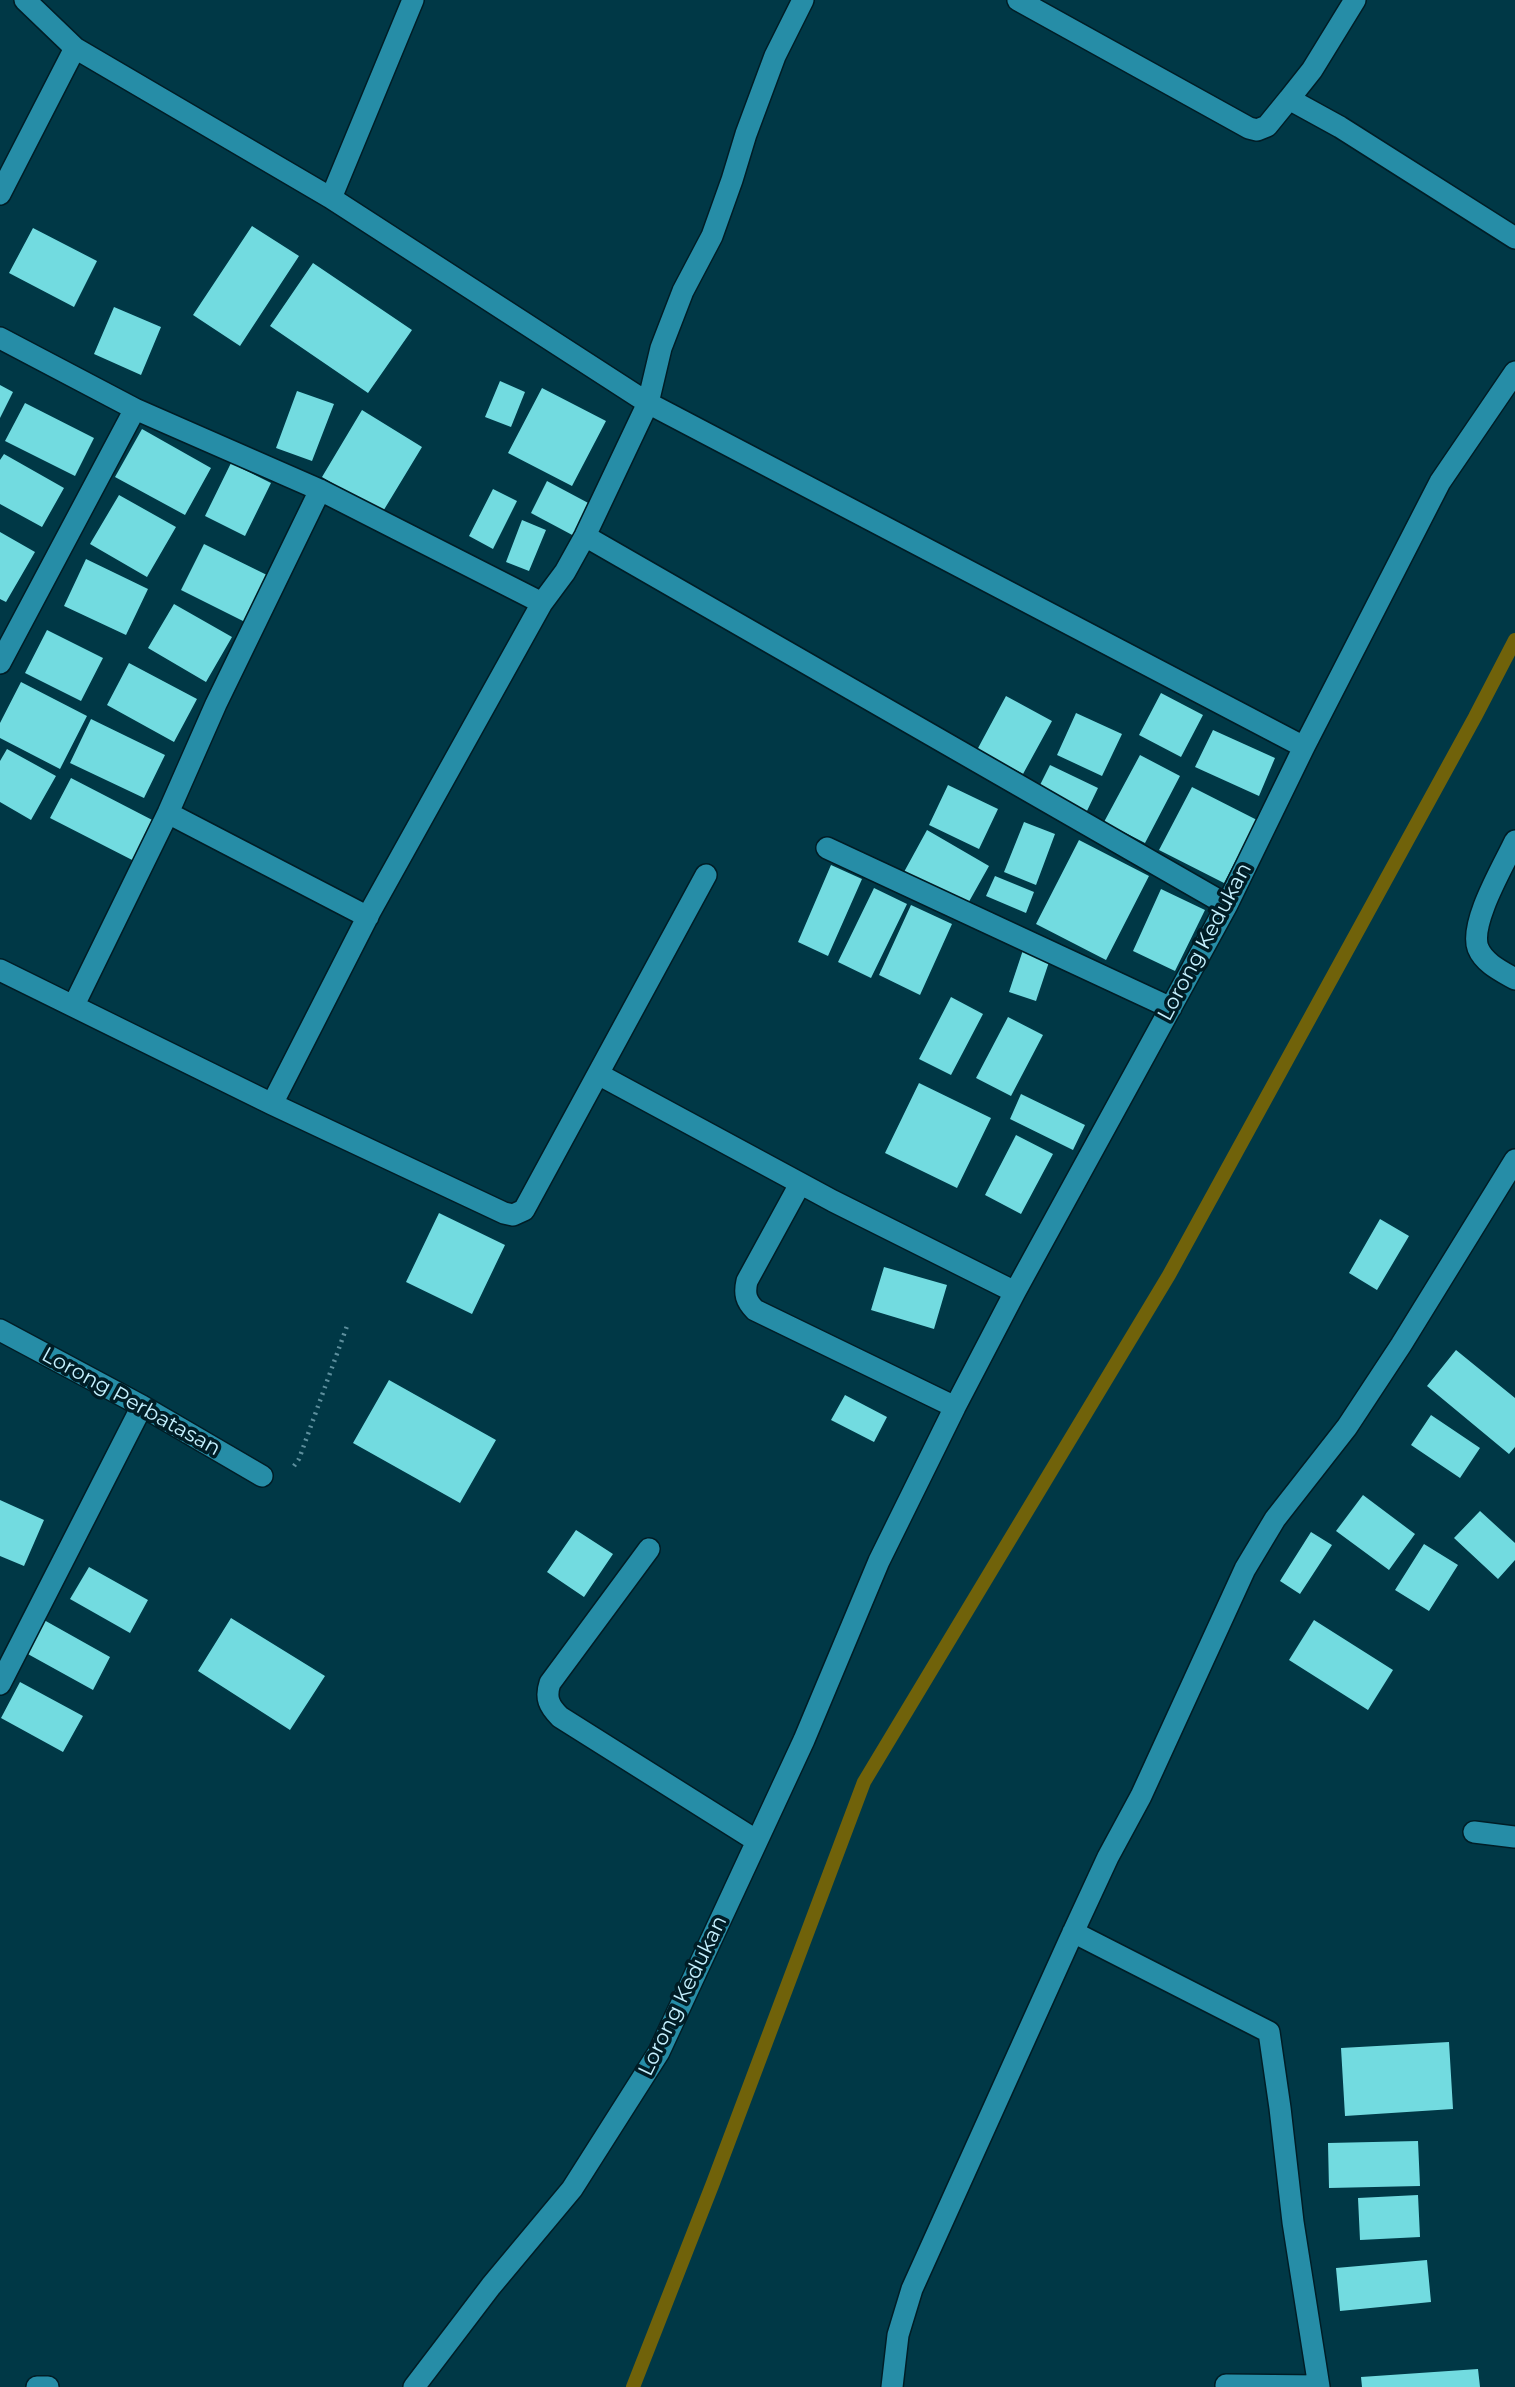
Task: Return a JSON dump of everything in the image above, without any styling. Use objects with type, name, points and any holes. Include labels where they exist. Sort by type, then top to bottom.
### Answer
[{"type":"street","points":[[24,0],[75,48],[331,198],[648,403],[1304,747]]},
{"type":"street","points":[[331,198],[413,0]]},
{"type":"street","points":[[272,1104],[368,918],[541,603],[565,572],[585,536],[648,403],[661,348],[674,313],[683,290],[712,236],[775,56],[803,0]]},
{"type":"street","points":[[1018,0],[1257,130],[1267,125],[1312,69],[1355,0]]},
{"type":"street","points":[[0,194],[75,48]]},
{"type":"street","points":[[1289,99],[1340,127],[1515,238]]},
{"type":"street","points":[[0,338],[135,409],[320,489],[541,603]]},
{"type":"street","name":"Lorong Kedukan","points":[[414,2387],[491,2286],[572,2189],[652,2064],[804,1740],[878,1561],[955,1407],[1227,905],[1304,747],[1440,482],[1515,372]]},
{"type":"street","points":[[0,663],[135,409]]},
{"type":"street","points":[[74,1005],[168,813],[216,705],[320,489]]},
{"type":"street","points":[[585,536],[1227,905]]},
{"type":"street","points":[[168,813],[368,918]]},
{"type":"street","points":[[1515,841],[1486,905],[1476,936],[1479,948],[1489,963],[1515,979]]},
{"type":"street","points":[[827,848],[1171,1008]]},
{"type":"street","points":[[0,970],[272,1104],[513,1215],[524,1210],[706,875]]},
{"type":"street","points":[[598,1074],[800,1184],[1015,1292]]},
{"type":"street","points":[[891,2387],[898,2335],[912,2289],[1073,1932],[1108,1857],[1141,1796],[1245,1569],[1275,1519],[1354,1417],[1515,1160]]},
{"type":"street","points":[[800,1184],[747,1281],[744,1293],[748,1304],[755,1310],[955,1407]]},
{"type":"street","name":"Lorong Perbatasan","points":[[0,1330],[142,1406],[261,1476]]},
{"type":"street","points":[[0,1684],[142,1406]]},
{"type":"street","points":[[649,1549],[550,1683],[547,1692],[550,1706],[559,1717],[757,1841]]},
{"type":"street","points":[[1475,1832],[1515,1837]]},
{"type":"street","points":[[1073,1932],[1269,2032],[1293,2222],[1319,2387],[1226,2385]]},
{"type":"street","points":[[37,2387],[48,2387]]},
{"type":"path","points":[[261,1476],[271,1478],[283,1475],[299,1459],[347,1326]]},
{"type":"building","points":[[252,226],[299,256],[240,346],[193,315]]},
{"type":"building","points":[[33,228],[97,261],[74,307],[9,273]]},
{"type":"building","points":[[313,263],[412,330],[368,393],[270,326]]},
{"type":"building","points":[[114,307],[161,327],[141,375],[94,354]]},
{"type":"building","points":[[500,381],[525,392],[511,427],[485,417]]},
{"type":"building","points":[[0,385],[13,392],[0,418]]},
{"type":"building","points":[[542,388],[606,421],[572,486],[508,453]]},
{"type":"building","points":[[297,391],[334,404],[312,461],[276,448]]},
{"type":"building","points":[[25,403],[94,438],[75,476],[5,441]]},
{"type":"building","points":[[362,410],[422,447],[382,513],[322,477]]},
{"type":"building","points":[[142,429],[211,468],[185,515],[115,477]]},
{"type":"building","points":[[4,454],[64,488],[42,527],[0,504],[0,460]]},
{"type":"building","points":[[231,463],[271,483],[245,536],[205,516]]},
{"type":"building","points":[[547,481],[592,505],[576,537],[531,513]]},
{"type":"building","points":[[493,489],[517,501],[493,549],[469,536]]},
{"type":"building","points":[[119,495],[176,527],[147,577],[90,544]]},
{"type":"building","points":[[522,520],[546,530],[529,571],[506,562]]},
{"type":"building","points":[[0,532],[35,552],[6,602],[0,599]]},
{"type":"building","points":[[204,544],[271,577],[249,624],[181,590]]},
{"type":"building","points":[[86,559],[148,589],[126,635],[64,606]]},
{"type":"building","points":[[174,604],[232,637],[206,682],[148,648]]},
{"type":"building","points":[[47,630],[103,658],[81,701],[25,673]]},
{"type":"building","points":[[129,663],[197,699],[174,742],[107,705]]},
{"type":"building","points":[[21,682],[87,716],[60,769],[0,738],[0,723]]},
{"type":"building","points":[[1161,693],[1203,715],[1181,757],[1139,735]]},
{"type":"building","points":[[1006,696],[1052,721],[1023,774],[977,750]]},
{"type":"building","points":[[1076,713],[1122,734],[1102,776],[1057,755]]},
{"type":"building","points":[[91,719],[165,755],[144,798],[70,763]]},
{"type":"building","points":[[1213,730],[1275,758],[1259,796],[1195,767]]},
{"type":"building","points":[[7,749],[56,776],[31,820],[0,802],[0,761]]},
{"type":"building","points":[[1140,755],[1180,776],[1145,843],[1104,822]]},
{"type":"building","points":[[1050,765],[1098,788],[1086,813],[1038,789]]},
{"type":"building","points":[[71,778],[160,824],[140,864],[50,818]]},
{"type":"building","points":[[948,785],[998,809],[979,849],[929,825]]},
{"type":"building","points":[[1192,787],[1257,820],[1224,883],[1159,850]]},
{"type":"building","points":[[1024,822],[1055,834],[1036,885],[1004,872]]},
{"type":"building","points":[[927,830],[989,866],[966,907],[904,872]]},
{"type":"building","points":[[1079,840],[1149,876],[1106,960],[1036,924]]},
{"type":"building","points":[[831,865],[862,879],[828,956],[798,942]]},
{"type":"building","points":[[995,876],[1034,892],[1026,913],[986,896]]},
{"type":"building","points":[[874,888],[907,904],[871,978],[838,962]]},
{"type":"building","points":[[1161,889],[1205,910],[1175,971],[1133,951]]},
{"type":"building","points":[[911,905],[952,924],[920,995],[879,975]]},
{"type":"building","points":[[1024,947],[1051,956],[1036,1001],[1009,992]]},
{"type":"building","points":[[951,997],[983,1014],[951,1075],[919,1059]]},
{"type":"building","points":[[1008,1017],[1043,1035],[1011,1096],[976,1078]]},
{"type":"building","points":[[919,1083],[991,1118],[957,1188],[885,1153]]},
{"type":"building","points":[[1021,1094],[1085,1125],[1073,1150],[1010,1119]]},
{"type":"building","points":[[1016,1135],[1053,1154],[1021,1214],[985,1195]]},
{"type":"building","points":[[439,1213],[505,1245],[472,1314],[406,1282]]},
{"type":"building","points":[[1380,1219],[1409,1236],[1377,1290],[1349,1273]]},
{"type":"building","points":[[884,1267],[947,1285],[934,1329],[871,1310]]},
{"type":"building","points":[[1456,1350],[1515,1398],[1515,1447],[1509,1454],[1427,1386]]},
{"type":"building","points":[[389,1380],[496,1440],[460,1503],[353,1443]]},
{"type":"building","points":[[845,1395],[887,1417],[874,1442],[831,1420]]},
{"type":"building","points":[[1431,1415],[1480,1448],[1460,1478],[1411,1445]]},
{"type":"building","points":[[1363,1495],[1415,1534],[1389,1570],[1336,1531]]},
{"type":"building","points":[[0,1500],[44,1520],[24,1566],[0,1556]]},
{"type":"building","points":[[1480,1511],[1515,1543],[1515,1560],[1498,1579],[1454,1538]]},
{"type":"building","points":[[576,1530],[613,1554],[584,1597],[547,1572]]},
{"type":"building","points":[[1311,1532],[1332,1545],[1300,1594],[1280,1581]]},
{"type":"building","points":[[1424,1544],[1458,1565],[1429,1611],[1395,1590]]},
{"type":"building","points":[[89,1567],[148,1600],[130,1633],[70,1599]]},
{"type":"building","points":[[231,1618],[325,1676],[290,1730],[198,1671]]},
{"type":"building","points":[[44,1620],[110,1657],[93,1690],[26,1653]]},
{"type":"building","points":[[1314,1620],[1393,1670],[1368,1710],[1289,1660]]},
{"type":"building","points":[[20,1682],[83,1716],[63,1752],[1,1718]]},
{"type":"building","points":[[1449,2042],[1453,2109],[1345,2116],[1341,2048]]},
{"type":"building","points":[[1418,2141],[1420,2186],[1329,2188],[1328,2143]]},
{"type":"building","points":[[1418,2195],[1420,2237],[1360,2240],[1358,2198]]},
{"type":"building","points":[[1427,2260],[1431,2302],[1340,2311],[1336,2268]]},
{"type":"building","points":[[1478,2369],[1480,2387],[1362,2387],[1361,2377]]},
{"type":"waterway","points":[[633,2387],[864,1782],[1169,1275],[1515,640]]}]
